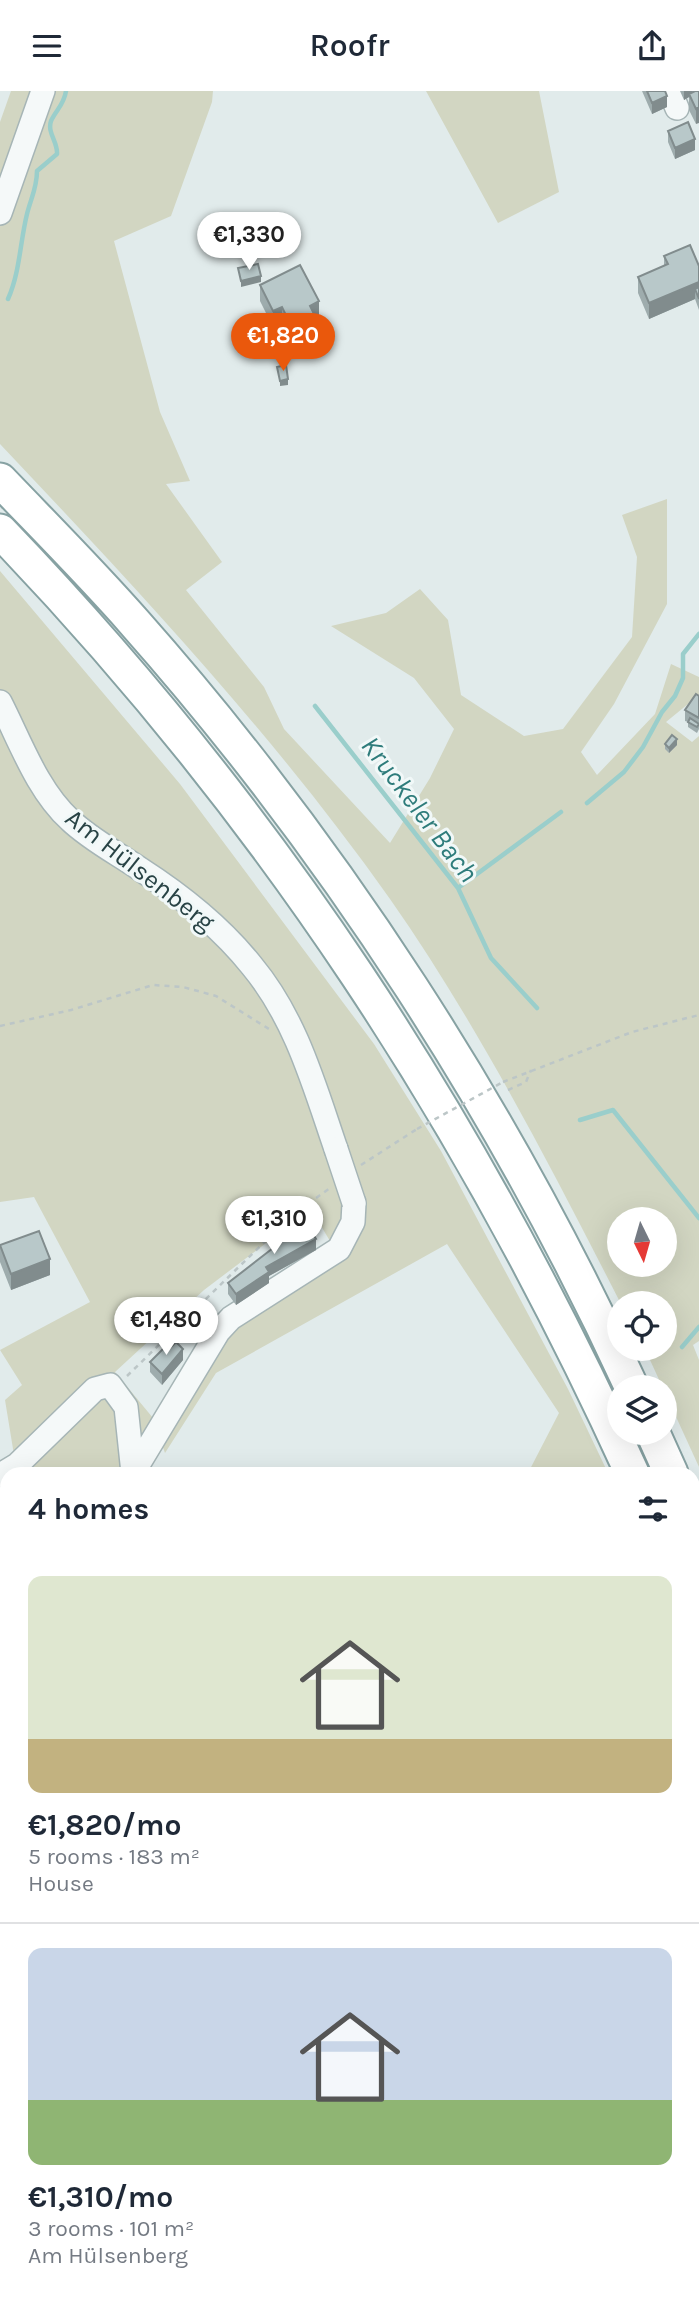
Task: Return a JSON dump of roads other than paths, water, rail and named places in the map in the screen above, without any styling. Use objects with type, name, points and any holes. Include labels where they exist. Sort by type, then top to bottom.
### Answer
[{"type":"highway","points":[[0,480],[135,622],[259,775],[345,892],[484,1105],[536,1197],[625,1375]]},
{"type":"highway","points":[[0,531],[111,650],[182,734],[286,869],[366,985],[456,1129],[508,1220],[565,1330],[629,1467]]},
{"type":"highway","points":[[658,1445],[668,1467]]},
{"type":"street","points":[[0,213],[43,91]]},
{"type":"street","name":"Am Hülsenberg","points":[[0,702],[47,794],[70,820],[186,900],[227,937],[253,967],[279,1005],[306,1061],[354,1203],[353,1221],[339,1248],[232,1318],[218,1332],[137,1467]]},
{"type":"street","points":[[14,1467],[95,1389],[110,1385],[126,1407],[132,1467]]},
{"type":"waterway","name":"Kruckeler Bach","points":[[8,299],[15,278],[37,171],[57,154],[50,125],[66,91]]},
{"type":"waterway","points":[[587,803],[624,772],[643,747],[662,712],[675,696],[683,678],[683,654],[699,634]]},
{"type":"waterway","name":"Kruckeler Bach","points":[[315,706],[458,888],[491,958],[537,1008]]},
{"type":"waterway","points":[[458,888],[561,812]]},
{"type":"waterway","name":"Kruckeler Bach","points":[[580,1120],[613,1110],[699,1218]]},
{"type":"waterway","name":"Kruckeler Bach","points":[[682,1347],[699,1327]]}]
